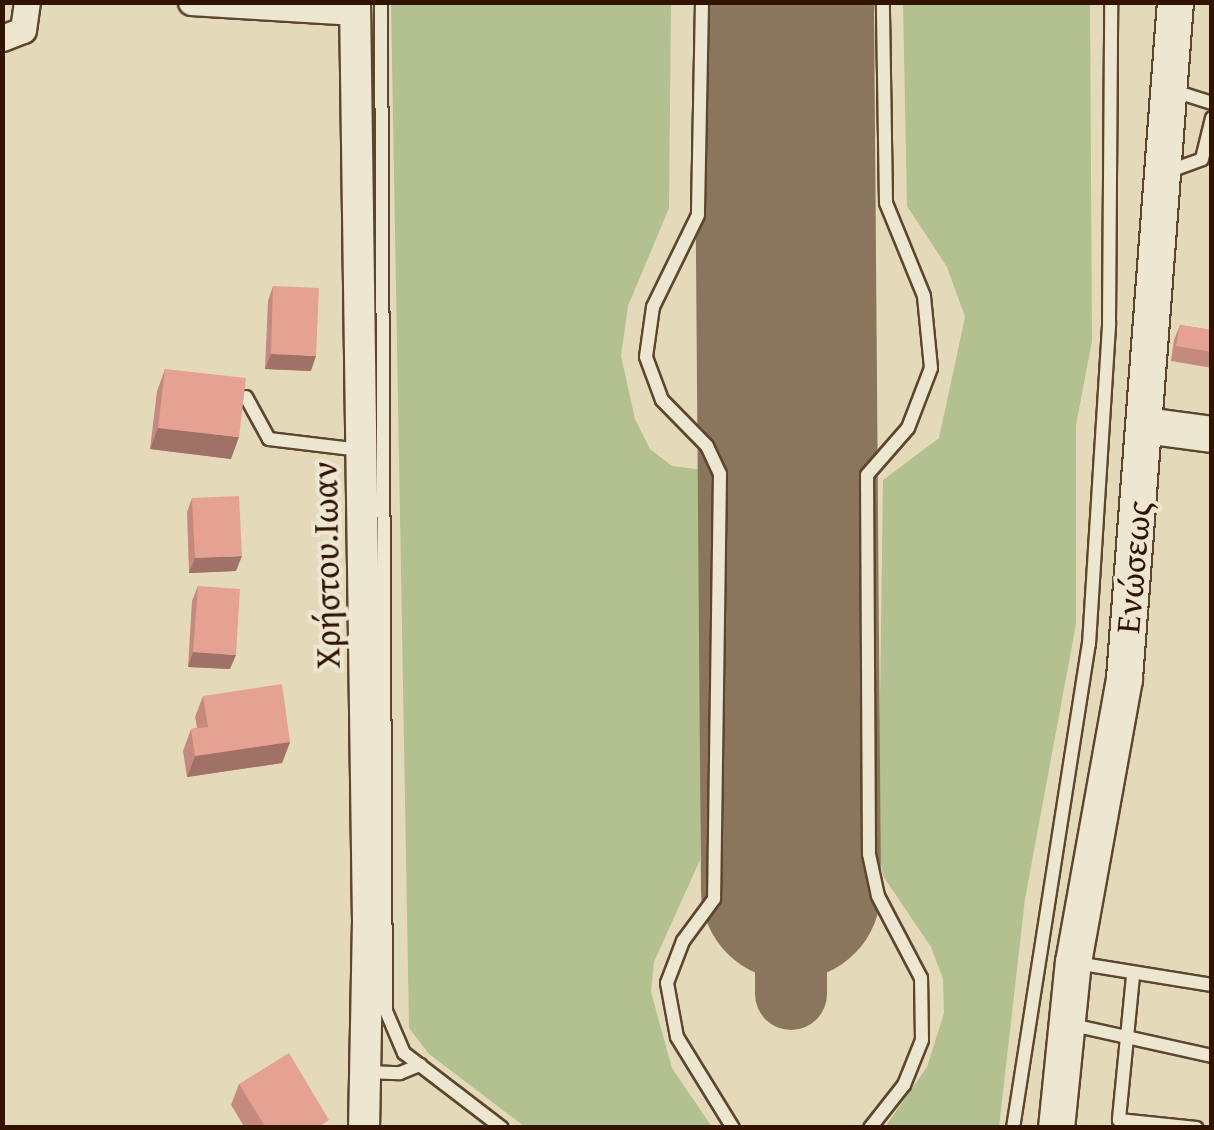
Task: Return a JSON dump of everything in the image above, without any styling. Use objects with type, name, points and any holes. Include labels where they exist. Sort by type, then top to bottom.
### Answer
[{"type":"main road","name":"Ενώσεως","points":[[1056,1128],[1073,962],[1124,678],[1175,2]]},
{"type":"main road","points":[[1144,426],[1212,434]]},
{"type":"street","points":[[2,38],[23,30],[27,2]]},
{"type":"street","points":[[191,2],[364,6]]},
{"type":"street","name":"Χρήστου.Ιωαν","points":[[364,6],[364,1128]]},
{"type":"lane","points":[[702,2],[698,215],[653,307],[646,357],[662,400],[707,446],[720,474],[714,899],[683,942],[666,983],[677,1037],[733,1128]]},
{"type":"lane","points":[[870,1128],[904,1085],[922,1040],[921,978],[878,896],[869,854],[867,475],[908,428],[931,368],[924,296],[886,203],[882,2]]},
{"type":"lane","points":[[1013,1128],[1091,625],[1109,323],[1111,2]]},
{"type":"lane","points":[[364,6],[386,1012],[404,1054],[502,1128]]},
{"type":"lane","points":[[1166,88],[1212,102]]},
{"type":"lane","points":[[1160,174],[1202,159],[1212,118]]},
{"type":"lane","points":[[246,396],[269,439],[362,450]]},
{"type":"lane","points":[[1073,962],[1132,976],[1212,985]]},
{"type":"lane","points":[[1132,976],[1119,1120],[1197,1128]]},
{"type":"lane","points":[[1066,1024],[1126,1041],[1212,1056]]},
{"type":"lane","points":[[365,1072],[400,1073],[420,1065]]},
{"type":"green space","points":[[391,3],[671,3],[669,208],[628,306],[621,356],[635,419],[650,449],[672,466],[704,470],[700,860],[654,962],[651,992],[672,1068],[712,1127],[525,1127],[429,1054],[409,1028]]},
{"type":"green space","points":[[903,3],[1090,3],[1092,341],[1076,425],[1076,624],[1025,899],[999,1127],[885,1127],[927,1067],[944,1013],[943,979],[931,947],[883,876],[878,846],[883,480],[939,438],[965,317],[947,267],[907,206]]},
{"type":"building","points":[[273,286],[319,288],[316,356],[271,354]]},
{"type":"building","points":[[1180,325],[1212,330],[1212,352],[1176,346]]},
{"type":"building","points":[[165,369],[246,378],[239,437],[158,428]]},
{"type":"building","points":[[239,496],[242,556],[195,558],[192,498]]},
{"type":"building","points":[[198,586],[240,589],[236,655],[193,652]]},
{"type":"building","points":[[282,684],[290,742],[195,756],[191,729],[208,727],[203,696]]},
{"type":"building","points":[[289,1053],[329,1120],[317,1128],[266,1128],[239,1084]]},
{"type":"taxiway","points":[[791,890],[791,994]]},
{"type":"runway","points":[[784,2],[791,890]]}]
